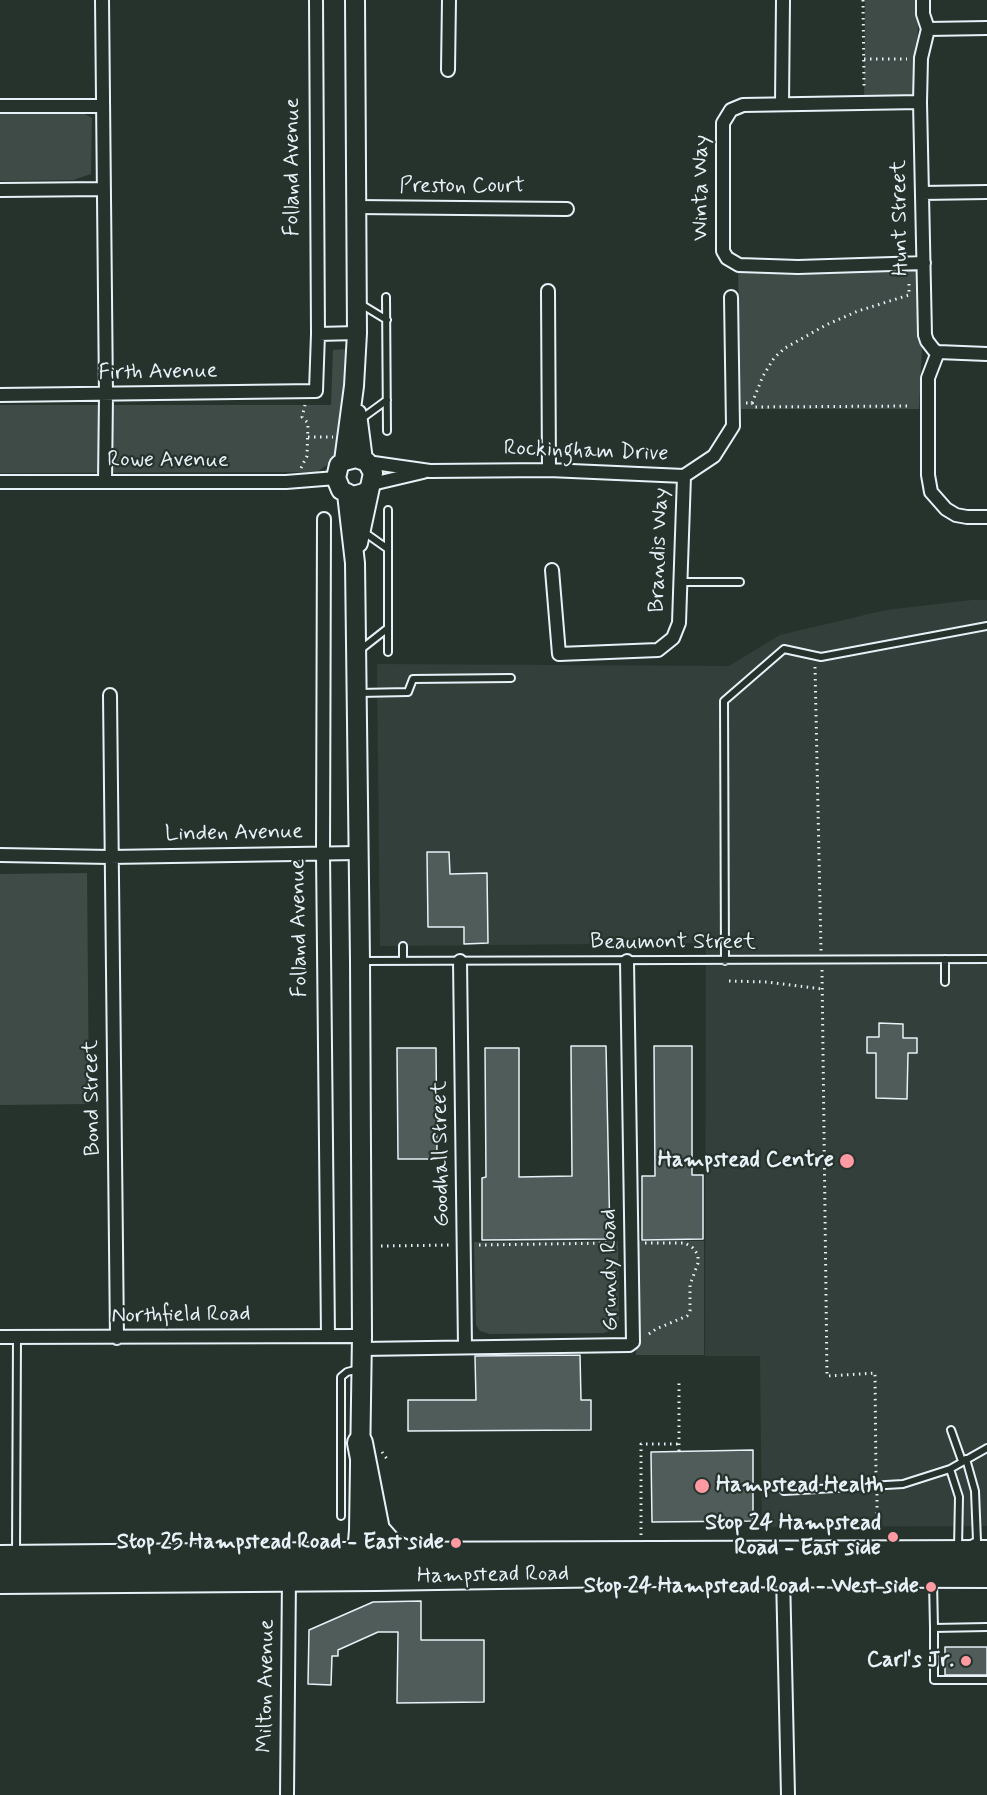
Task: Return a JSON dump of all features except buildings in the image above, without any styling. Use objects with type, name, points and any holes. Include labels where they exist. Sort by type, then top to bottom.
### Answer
[{"type":"highway","points":[[354,1453],[378,1530],[392,1547],[411,1555]]},
{"type":"highway","name":"Hampstead Road","points":[[0,1581],[289,1578],[411,1555],[641,1555],[933,1575],[987,1553]]},
{"type":"highway","name":"Hampstead Road","points":[[8,1558],[620,1574],[783,1564],[959,1564],[987,1575]]},
{"type":"street","points":[[102,0],[105,482]]},
{"type":"street","name":"Folland Avenue","points":[[316,0],[318,334],[316,391]]},
{"type":"street","points":[[355,0],[357,333],[354,386],[344,461],[336,471],[336,478],[337,484],[347,494],[355,563],[362,1342],[354,1453],[356,1567]]},
{"type":"street","points":[[448,70],[449,0]]},
{"type":"street","points":[[782,104],[783,0]]},
{"type":"street","points":[[923,0],[923,14],[928,29],[987,28]]},
{"type":"street","name":"Hunt Street","points":[[928,29],[921,58],[920,102],[925,335],[930,346],[938,352]]},
{"type":"street","name":"Winta Way","points":[[920,102],[743,105],[731,110],[723,123],[723,251],[727,258],[740,265],[798,267],[924,263]]},
{"type":"street","points":[[0,106],[103,106]]},
{"type":"street","points":[[0,190],[104,189]]},
{"type":"street","points":[[922,193],[987,192]]},
{"type":"street","name":"Preston Court","points":[[357,207],[567,209]]},
{"type":"street","points":[[548,291],[549,471]]},
{"type":"street","name":"Rockingham Drive","points":[[365,461],[430,471],[549,471],[684,476],[714,456],[733,426],[731,297]]},
{"type":"street","points":[[318,334],[357,333]]},
{"type":"street","points":[[987,354],[938,352],[928,378],[931,492],[946,509],[956,515],[987,517]]},
{"type":"street","points":[[354,386],[365,461],[373,472],[355,563]]},
{"type":"street","name":"Firth Avenue","points":[[0,395],[316,391]]},
{"type":"street","points":[[344,461],[356,458],[365,461]]},
{"type":"street","name":"Rockingham Drive","points":[[370,487],[430,471]]},
{"type":"street","name":"Brandis Way","points":[[552,570],[559,654],[658,650],[673,638],[679,623],[684,476]]},
{"type":"street","name":"Rowe Avenue","points":[[0,482],[286,482],[336,478]]},
{"type":"street","points":[[347,494],[359,495],[370,487]]},
{"type":"street","name":"Folland Avenue","points":[[324,519],[323,854],[328,1336]]},
{"type":"street","points":[[110,695],[110,857]]},
{"type":"street","name":"Linden Avenue","points":[[0,855],[110,857],[357,853]]},
{"type":"street","name":"Bond Street","points":[[110,857],[117,1338]]},
{"type":"street","name":"Goodhall Street","points":[[460,961],[465,1347]]},
{"type":"street","name":"Grundy Road","points":[[362,1342],[465,1347],[629,1345],[633,1342],[627,961]]},
{"type":"street","name":"Northfield Road","points":[[0,1337],[328,1336],[362,1342]]},
{"type":"street","points":[[783,1564],[788,1795]]},
{"type":"street","name":"Milton Avenue","points":[[287,1795],[289,1578]]},
{"type":"lane","points":[[386,297],[387,430]]},
{"type":"lane","points":[[356,301],[387,320]]},
{"type":"lane","points":[[358,421],[387,400]]},
{"type":"lane","points":[[388,510],[388,652]]},
{"type":"lane","points":[[361,530],[388,549]]},
{"type":"lane","points":[[681,582],[740,582]]},
{"type":"lane","points":[[725,961],[724,702],[784,649],[821,657],[987,626]]},
{"type":"lane","points":[[356,654],[388,628]]},
{"type":"lane","points":[[356,693],[408,692],[413,679],[511,678]]},
{"type":"lane","points":[[403,946],[403,961]]},
{"type":"lane","points":[[945,959],[945,982]]},
{"type":"lane","name":"Beaumont Street","points":[[360,961],[987,959]]},
{"type":"lane","points":[[8,1558],[17,1337]]},
{"type":"lane","points":[[951,1430],[975,1491],[977,1540],[959,1564]]},
{"type":"lane","points":[[784,1491],[903,1484],[950,1469],[987,1448]]},
{"type":"lane","points":[[340,1515],[354,1453]]},
{"type":"lane","points":[[950,1469],[959,1497],[959,1564]]},
{"type":"lane","points":[[933,1575],[934,1680],[987,1680]]},
{"type":"lane","points":[[934,1628],[987,1627]]},
{"type":"path","points":[[863,0],[864,86]]},
{"type":"path","points":[[864,59],[910,59]]},
{"type":"path","points":[[909,276],[909,295],[858,311],[826,325],[779,353],[763,376],[752,403],[754,408],[909,406]]},
{"type":"path","points":[[300,469],[307,456],[308,423],[302,417],[306,403]]},
{"type":"path","points":[[744,403],[752,403]]},
{"type":"path","points":[[308,437],[340,437]]},
{"type":"path","points":[[815,656],[827,1376],[875,1373],[876,1476]]},
{"type":"path","points":[[729,981],[767,982],[822,990]]},
{"type":"path","points":[[479,1245],[613,1243]]},
{"type":"path","points":[[640,1244],[685,1243],[698,1255],[698,1263],[690,1285],[690,1311],[687,1316],[656,1329],[643,1338]]},
{"type":"path","points":[[381,1246],[452,1245]]},
{"type":"path","points":[[679,1379],[679,1451]]},
{"type":"path","points":[[641,1555],[641,1444],[679,1444]]},
{"type":"path","points":[[877,1492],[878,1531]]},
{"type":"shaded area","points":[[865,0],[918,0],[917,102],[864,103]]},
{"type":"shaded area","points":[[77,110],[92,118],[91,174],[73,180],[0,181],[0,111]]},
{"type":"shaded area","points":[[926,265],[919,409],[741,409],[738,270]]},
{"type":"shaded area","points":[[346,349],[344,453],[317,472],[0,473],[0,405],[331,405],[333,350]]},
{"type":"shaded area","name":"Hampstead Centre","points":[[987,600],[987,1526],[762,1527],[760,1356],[705,1356],[706,943],[380,946],[377,664],[729,666],[780,635],[886,610]]},
{"type":"shaded area","points":[[87,873],[89,1104],[0,1105],[0,874]]},
{"type":"shaded area","points":[[618,1241],[619,1319],[617,1326],[612,1330],[604,1333],[490,1334],[480,1331],[476,1325],[474,1242]]},
{"type":"shaded area","points":[[636,1241],[704,1241],[704,1355],[636,1355]]},
{"type":"place","name":"Hampstead Centre","points":[[847,1161]]},
{"type":"place","name":"Hampstead Health","points":[[702,1486]]},
{"type":"place","name":"Stop 24 Hampstead Road - East side","points":[[893,1537]]},
{"type":"place","name":"Stop 25 Hampstead Road - East side","points":[[456,1543]]},
{"type":"place","name":"Stop 24 Hampstead Road - West side","points":[[931,1587]]},
{"type":"place","name":"Carl's Jr.","points":[[966,1661]]}]
